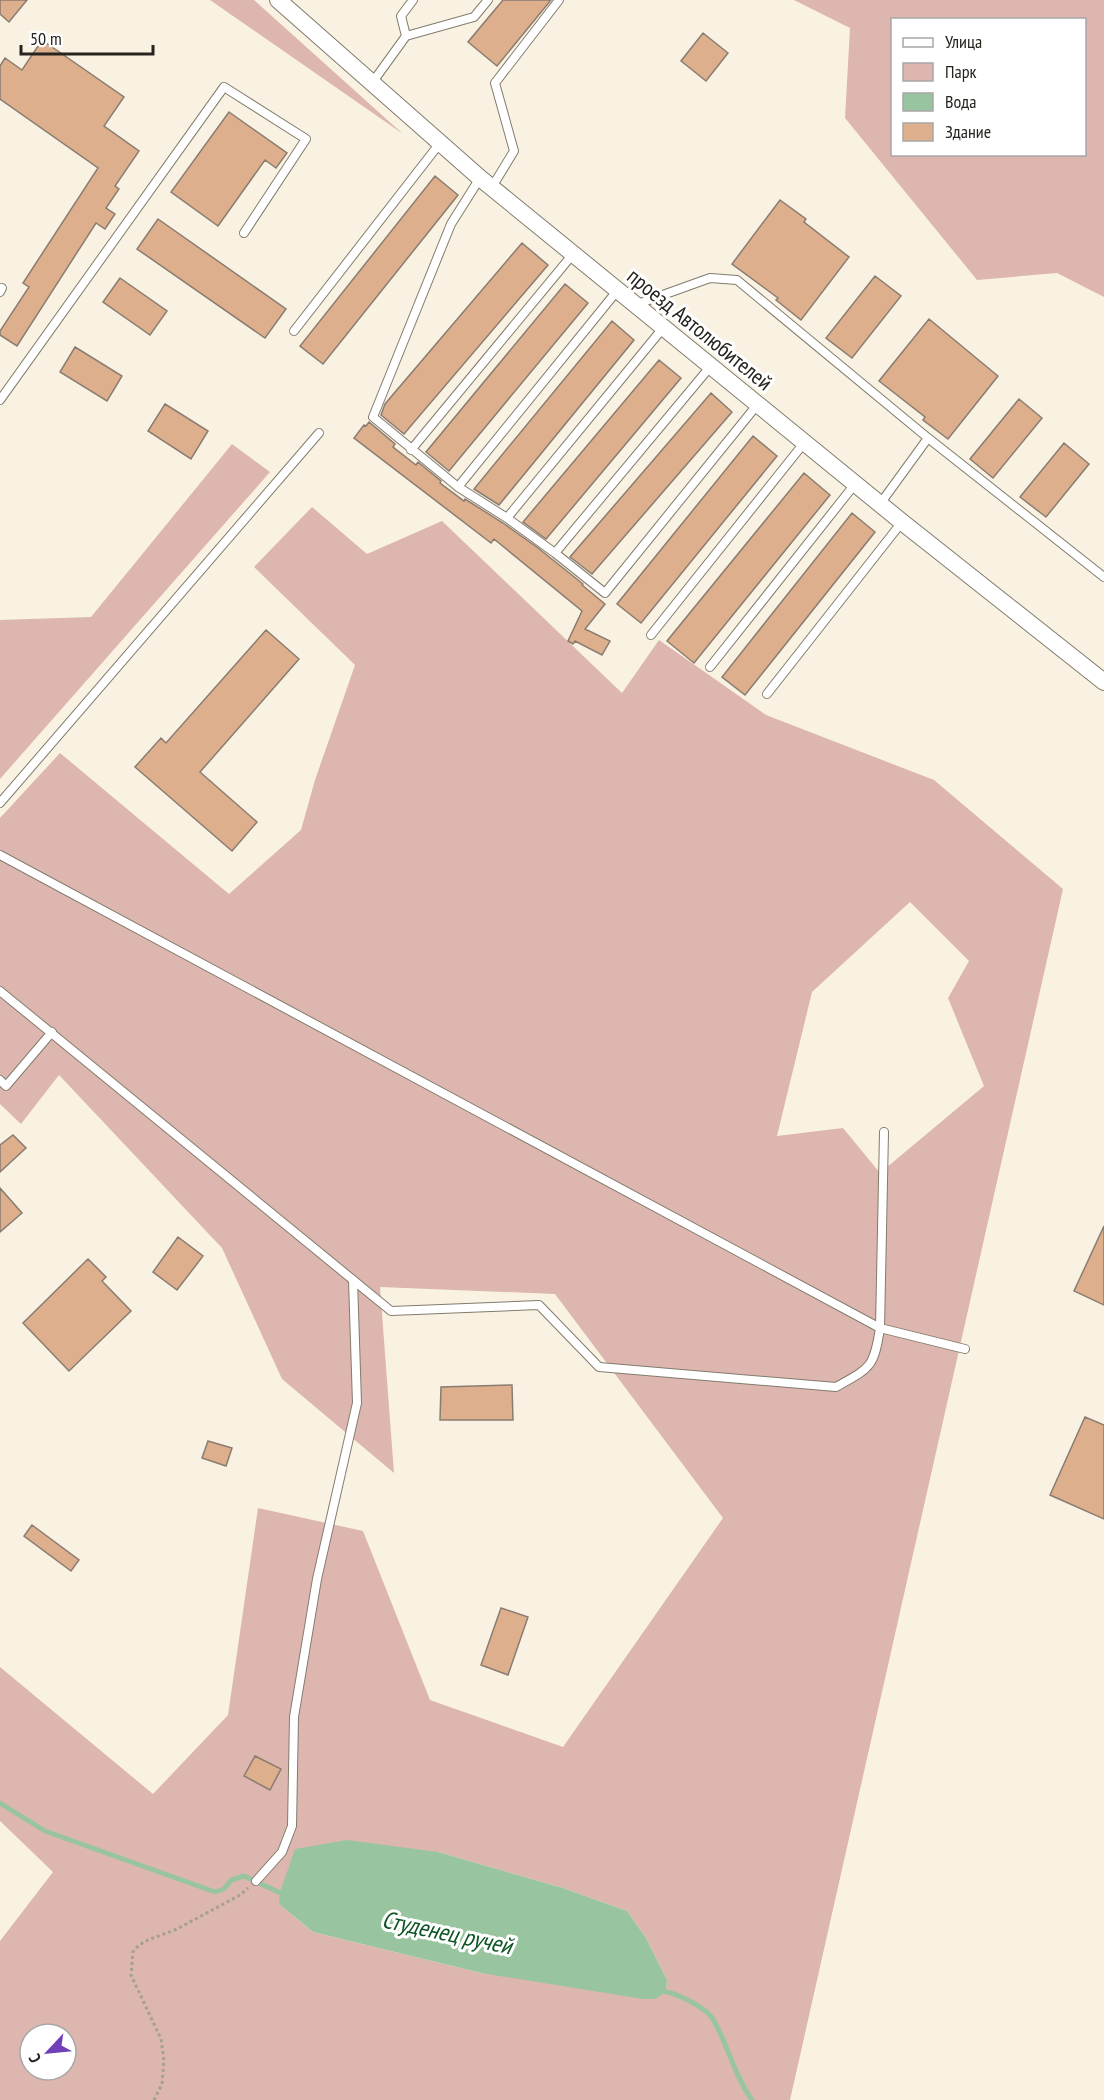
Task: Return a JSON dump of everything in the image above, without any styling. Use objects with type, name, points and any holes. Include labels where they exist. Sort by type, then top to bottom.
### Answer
[{"type":"street","name":"проезд Автолюбителей","points":[[278,0],[486,183],[804,443],[1104,682]]},
{"type":"lane","points":[[406,36],[400,16],[413,0]]},
{"type":"lane","points":[[372,83],[406,36],[474,17],[488,0]]},
{"type":"lane","points":[[559,0],[495,83],[514,151],[451,224],[373,417],[458,487],[507,518],[605,593],[758,405]]},
{"type":"lane","points":[[0,400],[224,87],[306,139],[244,232]]},
{"type":"lane","points":[[294,332],[440,143]]},
{"type":"lane","points":[[411,450],[573,254]]},
{"type":"lane","points":[[635,306],[710,278],[737,280],[928,438],[1104,577]]},
{"type":"lane","points":[[458,487],[617,291]]},
{"type":"lane","points":[[507,518],[663,328]]},
{"type":"lane","points":[[555,553],[710,367]]},
{"type":"lane","points":[[0,803],[319,433]]},
{"type":"lane","points":[[880,504],[928,438]]},
{"type":"lane","points":[[651,635],[804,443]]},
{"type":"lane","points":[[710,667],[855,484]]},
{"type":"lane","points":[[767,694],[902,522]]},
{"type":"lane","points":[[0,855],[880,1328],[964,1349]]},
{"type":"lane","points":[[0,991],[391,1311],[539,1305],[599,1367],[836,1387],[865,1371],[876,1354],[880,1328],[884,1132]]},
{"type":"lane","points":[[0,1080],[6,1086],[52,1032]]},
{"type":"lane","points":[[256,1881],[282,1852],[292,1826],[294,1717],[317,1579],[357,1403],[353,1280]]},
{"type":"path","points":[[154,2100],[162,2084],[164,2061],[161,2039],[131,1975],[133,1952],[148,1940],[177,1929],[240,1895],[256,1881]]},
{"type":"green space","points":[[210,0],[254,0],[403,134]]},
{"type":"green space","points":[[794,0],[1104,0],[1104,297],[1057,273],[977,280],[845,118],[850,28]]},
{"type":"green space","points":[[232,444],[270,472],[0,779],[0,620],[91,617]]},
{"type":"green space","points":[[312,507],[367,554],[442,521],[622,693],[659,640],[766,715],[934,780],[1063,889],[790,2100],[0,2100],[0,1941],[53,1872],[0,1821],[0,1667],[153,1794],[228,1715],[258,1508],[363,1531],[430,1700],[563,1747],[723,1518],[555,1294],[380,1287],[394,1473],[282,1379],[222,1248],[59,1075],[21,1124],[0,1104],[0,818],[60,753],[229,894],[301,830],[315,780],[355,665],[254,567]],"holes":[[[910,902],[969,961],[948,998],[984,1086],[880,1173],[843,1128],[777,1136],[812,992]],[[438,1852],[563,1888],[627,1911],[646,1938],[667,1980],[666,1991],[481,1973],[313,1932],[279,1904]]]},
{"type":"water","points":[[347,1840],[438,1852],[563,1888],[627,1911],[646,1938],[667,1980],[666,1992],[655,1999],[643,1999],[481,1973],[313,1932],[279,1904],[280,1892],[295,1849]]},
{"type":"building","points":[[0,0],[27,0],[9,22],[0,14]]},
{"type":"building","points":[[503,0],[551,0],[497,66],[468,42]]},
{"type":"building","points":[[703,33],[728,53],[706,81],[681,61]]},
{"type":"building","points":[[42,40],[124,97],[104,126],[139,151],[115,186],[119,189],[106,208],[115,214],[105,229],[96,223],[17,346],[0,335],[0,331],[29,287],[23,283],[98,168],[0,99],[0,66],[5,58],[22,70]]},
{"type":"building","points":[[229,112],[287,153],[276,168],[265,160],[218,226],[171,192]]},
{"type":"building","points":[[435,176],[458,195],[323,364],[300,346]]},
{"type":"building","points":[[780,200],[806,219],[804,222],[849,257],[801,320],[776,300],[778,298],[732,264]]},
{"type":"building","points":[[158,219],[286,309],[265,338],[137,249]]},
{"type":"building","points":[[522,243],[548,265],[404,434],[381,415],[385,404]]},
{"type":"building","points":[[875,276],[901,296],[852,358],[826,338]]},
{"type":"building","points":[[120,278],[167,311],[150,335],[103,302]]},
{"type":"building","points":[[565,284],[588,303],[449,471],[426,452]]},
{"type":"building","points":[[929,319],[998,376],[948,439],[923,420],[925,417],[879,381]]},
{"type":"building","points":[[612,321],[634,340],[499,505],[474,489]]},
{"type":"building","points":[[75,347],[122,376],[107,401],[60,372]]},
{"type":"building","points":[[659,360],[681,378],[546,539],[523,522]]},
{"type":"building","points":[[711,393],[732,412],[592,574],[570,557]]},
{"type":"building","points":[[1019,399],[1042,418],[993,478],[970,459]]},
{"type":"building","points":[[165,404],[208,431],[191,459],[148,431]]},
{"type":"building","points":[[369,422],[395,444],[393,447],[416,465],[418,462],[464,501],[465,499],[503,523],[538,548],[605,604],[585,629],[610,641],[602,655],[575,641],[573,644],[568,641],[582,611],[494,539],[491,543],[354,438]]},
{"type":"building","points":[[753,436],[777,456],[641,623],[617,604]]},
{"type":"building","points":[[1064,443],[1089,464],[1046,517],[1020,497]]},
{"type":"building","points":[[804,473],[830,495],[694,663],[667,641]]},
{"type":"building","points":[[852,513],[875,532],[745,695],[722,677]]},
{"type":"building","points":[[266,630],[299,659],[200,772],[257,822],[232,851],[135,767],[161,738],[166,743]]},
{"type":"building","points":[[13,1135],[26,1148],[0,1172],[0,1145]]},
{"type":"building","points":[[0,1188],[22,1213],[0,1232]]},
{"type":"building","points":[[1104,1226],[1104,1305],[1074,1291]]},
{"type":"building","points":[[178,1237],[203,1256],[177,1290],[153,1272]]},
{"type":"building","points":[[88,1259],[106,1277],[102,1281],[131,1311],[69,1371],[23,1323]]},
{"type":"building","points":[[512,1385],[513,1420],[440,1420],[441,1387]]},
{"type":"building","points":[[1085,1417],[1104,1425],[1104,1519],[1050,1495]]},
{"type":"building","points":[[208,1441],[232,1448],[226,1466],[202,1458]]},
{"type":"building","points":[[32,1525],[79,1560],[71,1571],[24,1536]]},
{"type":"building","points":[[501,1608],[528,1617],[508,1675],[481,1665]]},
{"type":"building","points":[[255,1756],[281,1769],[270,1790],[244,1776]]},
{"type":"waterway","name":"Студенец ручей","points":[[0,1803],[45,1831],[215,1892],[224,1889],[231,1880],[244,1876],[285,1895]]},
{"type":"waterway","name":"Студенец ручей","points":[[660,1991],[689,2000],[709,2014],[752,2100]]}]
